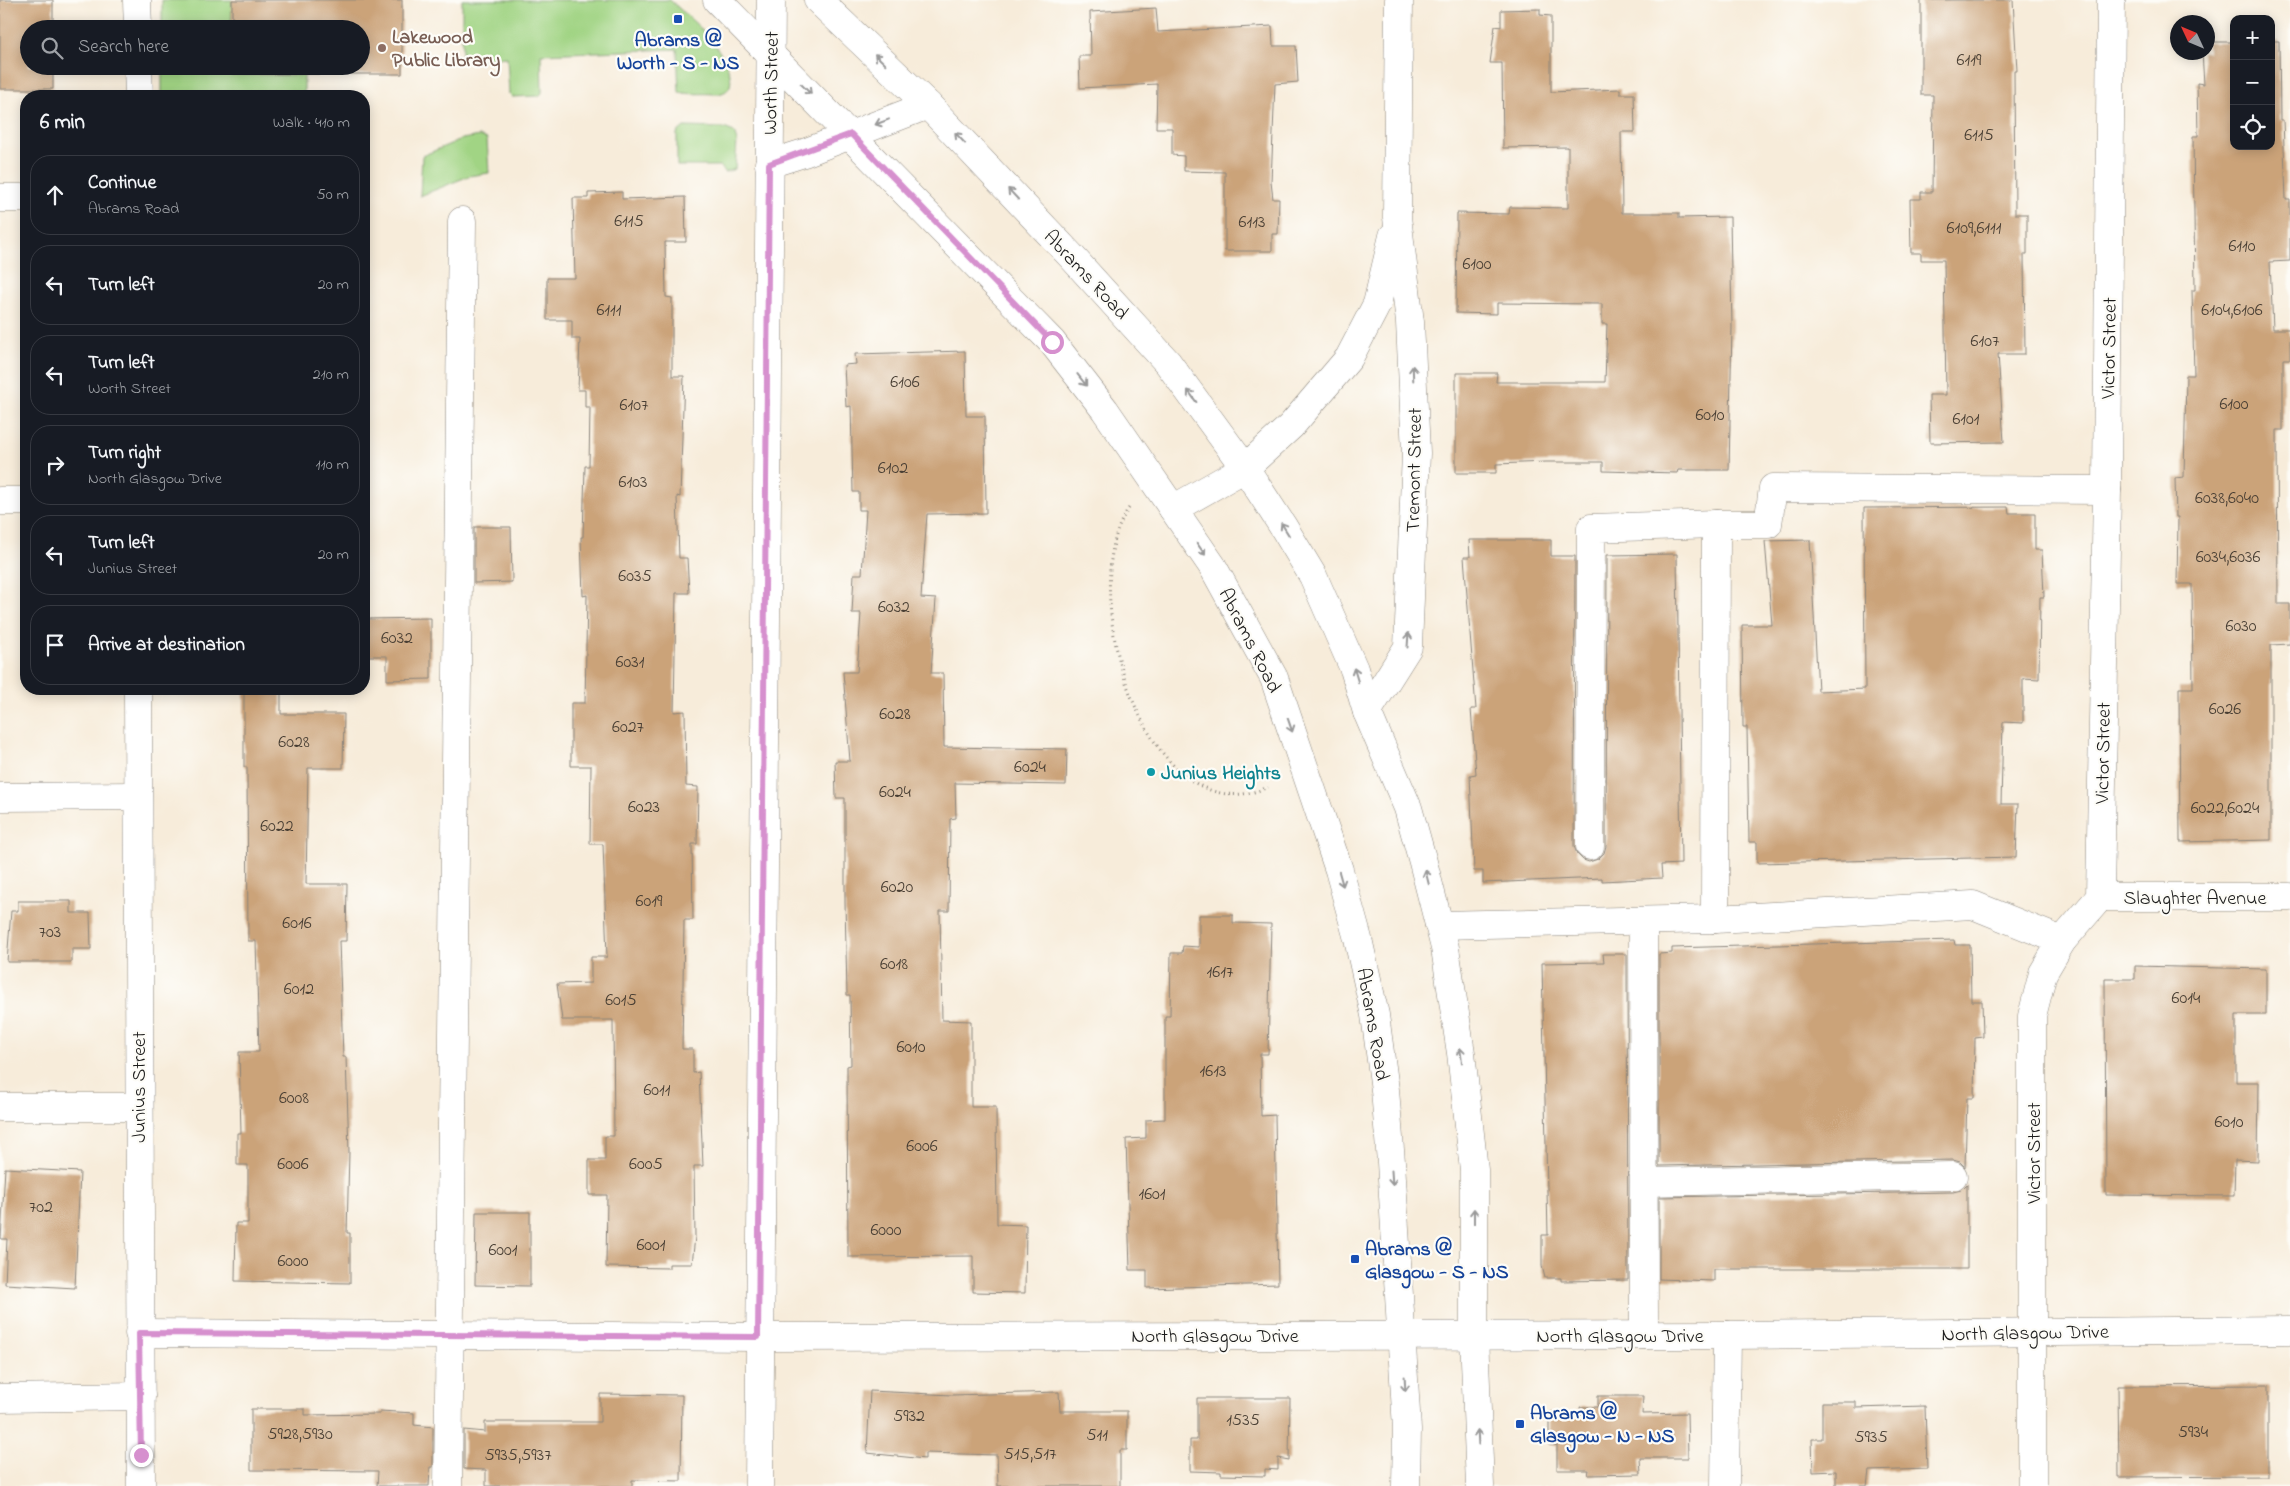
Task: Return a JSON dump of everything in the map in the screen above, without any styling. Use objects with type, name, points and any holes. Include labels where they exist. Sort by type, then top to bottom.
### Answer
[{"type":"street","points":[[138,0],[138,20]]},
{"type":"street","name":"Abrams Road","points":[[717,0],[851,134],[1052,342],[1105,410],[1213,566],[1274,678],[1339,870],[1358,939],[1373,1005],[1384,1081],[1402,1335],[1407,1429],[1406,1486]]},
{"type":"street","name":"Worth Street","points":[[759,1486],[758,1337],[771,0]]},
{"type":"street","name":"Abrams Road","points":[[818,0],[928,105],[1072,257],[1168,363],[1244,468],[1313,576],[1354,669],[1367,712],[1408,808],[1439,925],[1461,1053],[1474,1170],[1474,1335],[1480,1486]]},
{"type":"street","name":"Tremont Street","points":[[1367,712],[1408,647],[1416,453],[1410,322],[1397,217],[1399,0]]},
{"type":"street","name":"Victor Street","points":[[2032,1486],[2032,1016],[2043,973],[2062,941],[2100,897],[2107,490],[2111,0]]},
{"type":"street","points":[[138,75],[138,90]]},
{"type":"street","points":[[769,164],[928,105]]},
{"type":"street","points":[[0,198],[20,198]]},
{"type":"street","name":"Tremont Street","points":[[1173,509],[1244,468],[1291,426],[1349,358],[1377,304],[1397,217]]},
{"type":"street","points":[[448,1486],[462,221]]},
{"type":"street","points":[[1590,846],[1592,528],[1768,524],[1773,488],[2107,490]]},
{"type":"street","points":[[0,501],[20,501]]},
{"type":"street","points":[[1715,919],[1716,524]]},
{"type":"street","name":"Junius Street","points":[[138,695],[140,1486]]},
{"type":"street","points":[[0,797],[138,796]]},
{"type":"street","name":"Slaughter Avenue","points":[[2100,897],[2290,897]]},
{"type":"street","points":[[1439,925],[1715,919],[1973,904],[2062,941]]},
{"type":"street","points":[[1643,920],[1644,1335]]},
{"type":"street","points":[[0,1107],[138,1107]]},
{"type":"street","points":[[1644,1182],[1953,1176]]},
{"type":"street","name":"North Glasgow Drive","points":[[139,1333],[758,1337],[1727,1335],[2290,1330]]},
{"type":"street","points":[[1725,1486],[1727,1335]]},
{"type":"street","points":[[0,1398],[141,1396]]},
{"type":"path","points":[[1129,508],[1121,519],[1114,536],[1108,573],[1112,634],[1130,693],[1158,748],[1172,766],[1192,782],[1209,790],[1232,796],[1251,794],[1268,787]]},
{"type":"green space","points":[[162,0],[232,0],[231,20],[162,20]]},
{"type":"green space","points":[[462,0],[670,0],[717,47],[730,73],[731,81],[729,88],[724,92],[714,94],[679,92],[677,49],[541,54],[542,93],[539,96],[512,97],[509,94],[507,57],[462,61]]},
{"type":"green space","points":[[162,75],[304,75],[304,90],[162,90]]},
{"type":"green space","points":[[684,127],[724,128],[734,132],[737,141],[735,169],[725,172],[720,166],[677,166],[677,133]]},
{"type":"green space","points":[[480,136],[487,139],[489,173],[469,176],[420,196],[422,156],[462,139]]},
{"type":"building","points":[[0,0],[53,0],[53,20],[20,20],[20,75],[53,75],[53,89],[0,89]]},
{"type":"building","name":"Lakewood Public Library","points":[[232,0],[402,0],[402,74],[370,74],[370,20],[232,20]]},
{"type":"building","points":[[1921,0],[2013,0],[2017,71],[2014,71],[2015,214],[2027,214],[2027,254],[2024,254],[2025,354],[1998,354],[2004,442],[1930,443],[1929,395],[1946,395],[1944,260],[1921,260],[1921,253],[1911,253],[1910,199],[1921,199],[1921,192],[1932,192],[1933,95],[1921,95]]},
{"type":"building","points":[[1156,8],[1158,32],[1272,26],[1273,46],[1296,46],[1298,82],[1275,84],[1271,182],[1273,199],[1279,199],[1278,234],[1272,234],[1272,251],[1225,251],[1225,172],[1184,171],[1184,156],[1172,155],[1172,128],[1156,128],[1157,84],[1080,88],[1079,56],[1091,56],[1090,12]]},
{"type":"building","points":[[1540,9],[1540,15],[1551,16],[1551,92],[1620,89],[1620,94],[1634,94],[1635,132],[1621,132],[1622,213],[1679,213],[1679,218],[1730,217],[1732,327],[1729,470],[1678,470],[1677,473],[1603,471],[1603,462],[1546,462],[1496,464],[1496,473],[1456,473],[1456,373],[1497,373],[1496,382],[1605,382],[1607,324],[1602,324],[1602,304],[1497,303],[1497,314],[1456,313],[1457,213],[1509,214],[1510,207],[1568,208],[1568,147],[1503,148],[1502,63],[1490,63],[1495,26],[1501,27],[1501,10]]},
{"type":"building","points":[[2275,41],[2279,41],[2280,120],[2283,120],[2286,200],[2290,200],[2290,261],[2270,262],[2273,329],[2290,329],[2290,359],[2283,359],[2283,430],[2277,430],[2278,604],[2290,604],[2290,644],[2271,645],[2271,840],[2180,842],[2179,688],[2193,688],[2192,584],[2177,584],[2178,517],[2176,517],[2175,478],[2184,477],[2186,375],[2194,375],[2192,290],[2195,290],[2193,136],[2198,136],[2197,83],[2204,84],[2202,60],[2215,60],[2215,42],[2230,42],[2230,150],[2275,150]]},
{"type":"building","points":[[622,192],[622,199],[685,197],[686,242],[665,242],[666,297],[672,298],[672,376],[684,376],[680,497],[677,496],[679,558],[687,558],[689,593],[676,593],[674,712],[685,711],[686,786],[698,787],[697,844],[692,844],[693,920],[684,920],[682,1049],[693,1049],[693,1073],[699,1072],[703,1166],[694,1166],[695,1237],[692,1264],[669,1264],[669,1268],[606,1267],[607,1195],[589,1195],[589,1160],[605,1160],[605,1136],[614,1136],[613,1020],[562,1020],[557,984],[591,983],[591,957],[607,957],[603,844],[590,844],[591,766],[571,766],[571,703],[585,703],[587,595],[583,596],[581,537],[583,537],[585,466],[589,466],[590,407],[585,407],[585,390],[578,390],[580,339],[572,339],[572,320],[547,320],[547,278],[575,278],[573,198],[588,198],[588,193]]},
{"type":"building","points":[[965,351],[966,416],[985,416],[986,513],[927,514],[921,598],[936,599],[931,673],[943,673],[944,747],[1067,749],[1066,785],[955,783],[956,818],[950,819],[949,911],[940,911],[942,1020],[971,1021],[971,1107],[996,1107],[997,1224],[1026,1225],[1025,1293],[973,1292],[973,1256],[848,1257],[847,1066],[851,1065],[850,995],[847,995],[845,798],[836,798],[835,761],[850,761],[843,672],[857,672],[861,613],[852,613],[854,574],[862,574],[866,510],[859,510],[859,492],[853,492],[851,406],[846,407],[844,365],[856,364],[855,354]]},
{"type":"building","points":[[2008,507],[2009,513],[2035,513],[2035,550],[2042,550],[2044,597],[2040,597],[2039,679],[2023,678],[2023,723],[2003,722],[2001,804],[2018,804],[2016,857],[1757,863],[1757,842],[1749,842],[1747,727],[1743,727],[1742,625],[1772,625],[1765,541],[1810,540],[1818,691],[1865,689],[1864,508]]},
{"type":"building","points":[[474,527],[511,527],[512,582],[474,583]]},
{"type":"building","points":[[1469,540],[1551,540],[1551,556],[1575,556],[1574,846],[1577,854],[1583,860],[1589,862],[1598,859],[1604,853],[1606,846],[1607,555],[1677,554],[1681,864],[1661,865],[1662,878],[1602,881],[1602,878],[1483,883],[1483,871],[1474,871],[1470,775],[1476,774],[1471,709],[1476,709],[1464,557],[1470,557]]},
{"type":"building","points":[[431,618],[431,679],[387,680],[387,656],[370,656],[370,619]]},
{"type":"building","points":[[244,695],[281,695],[281,714],[344,714],[343,768],[308,768],[306,884],[347,884],[346,941],[339,941],[343,1057],[346,1057],[349,1152],[347,1233],[350,1233],[350,1283],[235,1281],[236,1223],[248,1223],[248,1165],[237,1165],[237,1133],[241,1133],[239,1052],[259,1052],[256,941],[248,941],[247,767],[244,767]]},
{"type":"building","points":[[18,901],[71,901],[71,913],[90,913],[91,949],[72,949],[72,962],[7,962],[11,911],[18,911]]},
{"type":"building","points":[[1199,915],[1233,915],[1233,923],[1271,924],[1268,1054],[1260,1054],[1261,1116],[1275,1115],[1278,1284],[1147,1288],[1147,1270],[1130,1270],[1126,1139],[1146,1138],[1146,1120],[1165,1119],[1165,1016],[1170,1016],[1171,953],[1182,953],[1183,946],[1199,947]]},
{"type":"building","points":[[1954,940],[1955,945],[1970,945],[1971,1001],[1982,1001],[1983,1037],[1975,1038],[1974,1098],[1967,1098],[1965,1167],[1960,1162],[1953,1160],[1659,1166],[1659,954],[1672,953],[1672,948]]},
{"type":"building","points":[[1603,954],[1627,954],[1628,1280],[1561,1281],[1561,1278],[1545,1278],[1542,1266],[1542,1235],[1548,1235],[1542,963],[1604,962]]},
{"type":"building","points":[[2135,966],[2266,969],[2266,1015],[2236,1015],[2236,1082],[2259,1082],[2258,1161],[2235,1160],[2234,1196],[2106,1195],[2105,979],[2135,979]]},
{"type":"building","points":[[5,1168],[80,1172],[75,1288],[5,1284],[7,1239],[1,1239]]},
{"type":"building","points":[[1967,1184],[1967,1269],[1714,1269],[1714,1281],[1659,1279],[1659,1197],[1953,1192],[1961,1190]]},
{"type":"building","points":[[476,1212],[530,1212],[530,1286],[475,1285]]},
{"type":"building","points":[[2268,1385],[2268,1476],[2119,1477],[2118,1386]]},
{"type":"building","points":[[870,1391],[952,1395],[1059,1392],[1060,1411],[1127,1411],[1127,1450],[1120,1450],[1120,1486],[998,1486],[997,1455],[925,1453],[925,1459],[867,1453]]},
{"type":"building","points":[[600,1394],[682,1395],[681,1481],[632,1480],[632,1486],[486,1486],[486,1470],[464,1469],[464,1430],[485,1432],[485,1422],[600,1422]]},
{"type":"building","points":[[1598,1396],[1643,1396],[1642,1414],[1687,1413],[1688,1458],[1640,1458],[1641,1474],[1588,1475],[1589,1470],[1557,1470],[1557,1445],[1549,1445],[1549,1412],[1581,1412],[1580,1407],[1598,1407]]},
{"type":"building","points":[[1197,1398],[1290,1398],[1289,1460],[1278,1458],[1278,1470],[1265,1469],[1265,1476],[1221,1475],[1221,1472],[1190,1471],[1190,1440],[1197,1440]]},
{"type":"building","points":[[1822,1402],[1856,1402],[1856,1408],[1925,1406],[1927,1469],[1869,1471],[1867,1486],[1836,1486],[1836,1471],[1813,1472],[1812,1439],[1822,1439]]},
{"type":"building","points":[[251,1409],[305,1409],[305,1415],[380,1414],[380,1411],[414,1413],[414,1425],[433,1427],[433,1467],[430,1467],[429,1486],[377,1486],[378,1471],[251,1470]]},
{"type":"place","name":"Abrams @ Worth - S - NS","points":[[678,19]]},
{"type":"place","name":"Lakewood Public Library","points":[[382,48]]},
{"type":"place","name":"Junius Heights","points":[[1151,772]]},
{"type":"place","name":"Abrams @ Glasgow - S - NS","points":[[1355,1259]]},
{"type":"place","name":"Abrams @ Glasgow - N - NS","points":[[1520,1424]]},
{"type":"route","points":[[141,1455],[139,1333],[758,1337],[769,164],[851,134],[1052,342]]}]
